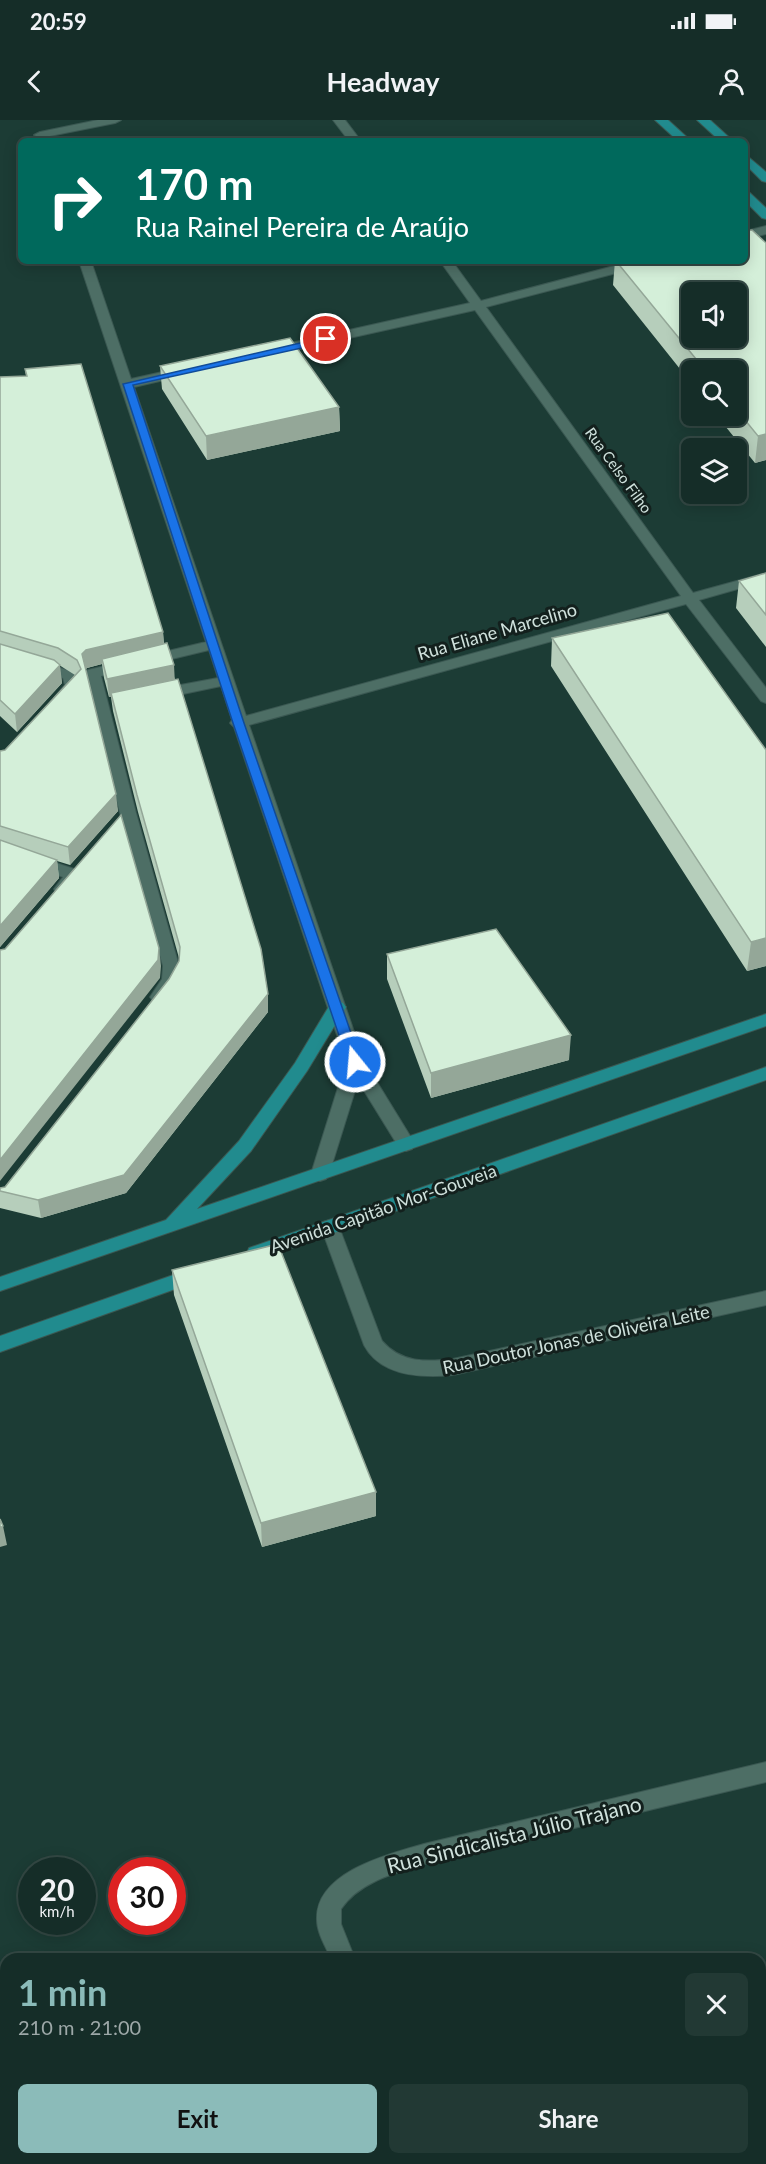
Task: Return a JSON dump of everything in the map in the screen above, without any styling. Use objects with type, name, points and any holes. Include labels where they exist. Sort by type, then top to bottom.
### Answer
[{"type":"main road","points":[[661,120],[682,138]]},
{"type":"main road","points":[[703,120],[724,138]]},
{"type":"main road","points":[[748,161],[766,178]]},
{"type":"main road","points":[[748,198],[766,214]]},
{"type":"main road","points":[[171,1225],[245,1146],[302,1067],[337,1007]]},
{"type":"main road","points":[[0,1284],[766,1020]]},
{"type":"main road","name":"Avenida Capitão Mor-Gouveia","points":[[240,1259],[766,1073]]},
{"type":"main road","points":[[0,1344],[217,1267]]},
{"type":"street","points":[[36,120],[41,138],[115,120]]},
{"type":"street","points":[[339,120],[353,138]]},
{"type":"street","points":[[748,234],[766,230]]},
{"type":"street","points":[[86,264],[128,384],[238,723],[355,1062],[406,1144]]},
{"type":"street","name":"Rua Celso Filho","points":[[448,264],[766,698]]},
{"type":"street","points":[[264,353],[479,305],[636,264]]},
{"type":"street","points":[[128,384],[196,369]]},
{"type":"street","name":"Rua Eliane Marcelino","points":[[238,723],[766,577]]},
{"type":"street","points":[[148,1011],[170,979],[171,966],[128,813],[106,705],[97,688],[93,673],[213,645]]},
{"type":"street","points":[[0,654],[68,675],[73,686]]},
{"type":"street","points":[[146,697],[225,681]]},
{"type":"street","points":[[73,686],[97,688]]},
{"type":"street","points":[[48,712],[73,686]]},
{"type":"street","points":[[113,830],[128,813]]},
{"type":"street","points":[[0,849],[78,870],[52,901]]},
{"type":"street","points":[[320,1174],[355,1062]]},
{"type":"street","name":"Rua Doutor Jonas de Oliveira Leite","points":[[330,1227],[374,1345],[391,1360],[410,1367],[429,1369],[453,1367],[766,1298]]},
{"type":"street","name":"Rua Sindicalista Júlio Trajano","points":[[341,1953],[329,1924],[331,1902],[345,1887],[379,1868],[424,1854],[766,1772]]},
{"type":"building","points":[[752,230],[766,243],[766,434],[758,436],[747,422],[747,360],[697,360],[687,348],[747,348],[747,282],[681,282],[681,341],[618,264],[748,264],[748,231]]},
{"type":"building","points":[[290,338],[339,407],[206,436],[160,366]]},
{"type":"building","points":[[81,364],[163,632],[86,650],[82,654],[116,794],[68,847],[0,826],[0,751],[5,750],[81,669],[77,660],[58,648],[0,631],[0,377],[27,376],[25,369]]},
{"type":"building","points":[[766,573],[766,615],[739,581]]},
{"type":"building","points":[[668,613],[766,750],[766,938],[751,942],[552,638]]},
{"type":"building","points":[[167,643],[174,665],[107,679],[102,659]]},
{"type":"building","points":[[0,644],[54,660],[60,665],[15,714],[0,700]]},
{"type":"building","points":[[178,679],[261,949],[268,994],[124,1175],[38,1200],[0,1191],[0,1188],[5,1187],[169,979],[179,961],[180,947],[111,693]]},
{"type":"building","points":[[121,815],[159,948],[158,960],[0,1160],[0,950],[5,949]]},
{"type":"building","points":[[0,840],[57,860],[0,926]]},
{"type":"building","points":[[496,929],[571,1035],[431,1073],[387,954]]},
{"type":"building","points":[[278,1244],[376,1492],[261,1523],[172,1270]]},
{"type":"route","points":[[326,339],[128,384],[238,723],[355,1062]]}]
